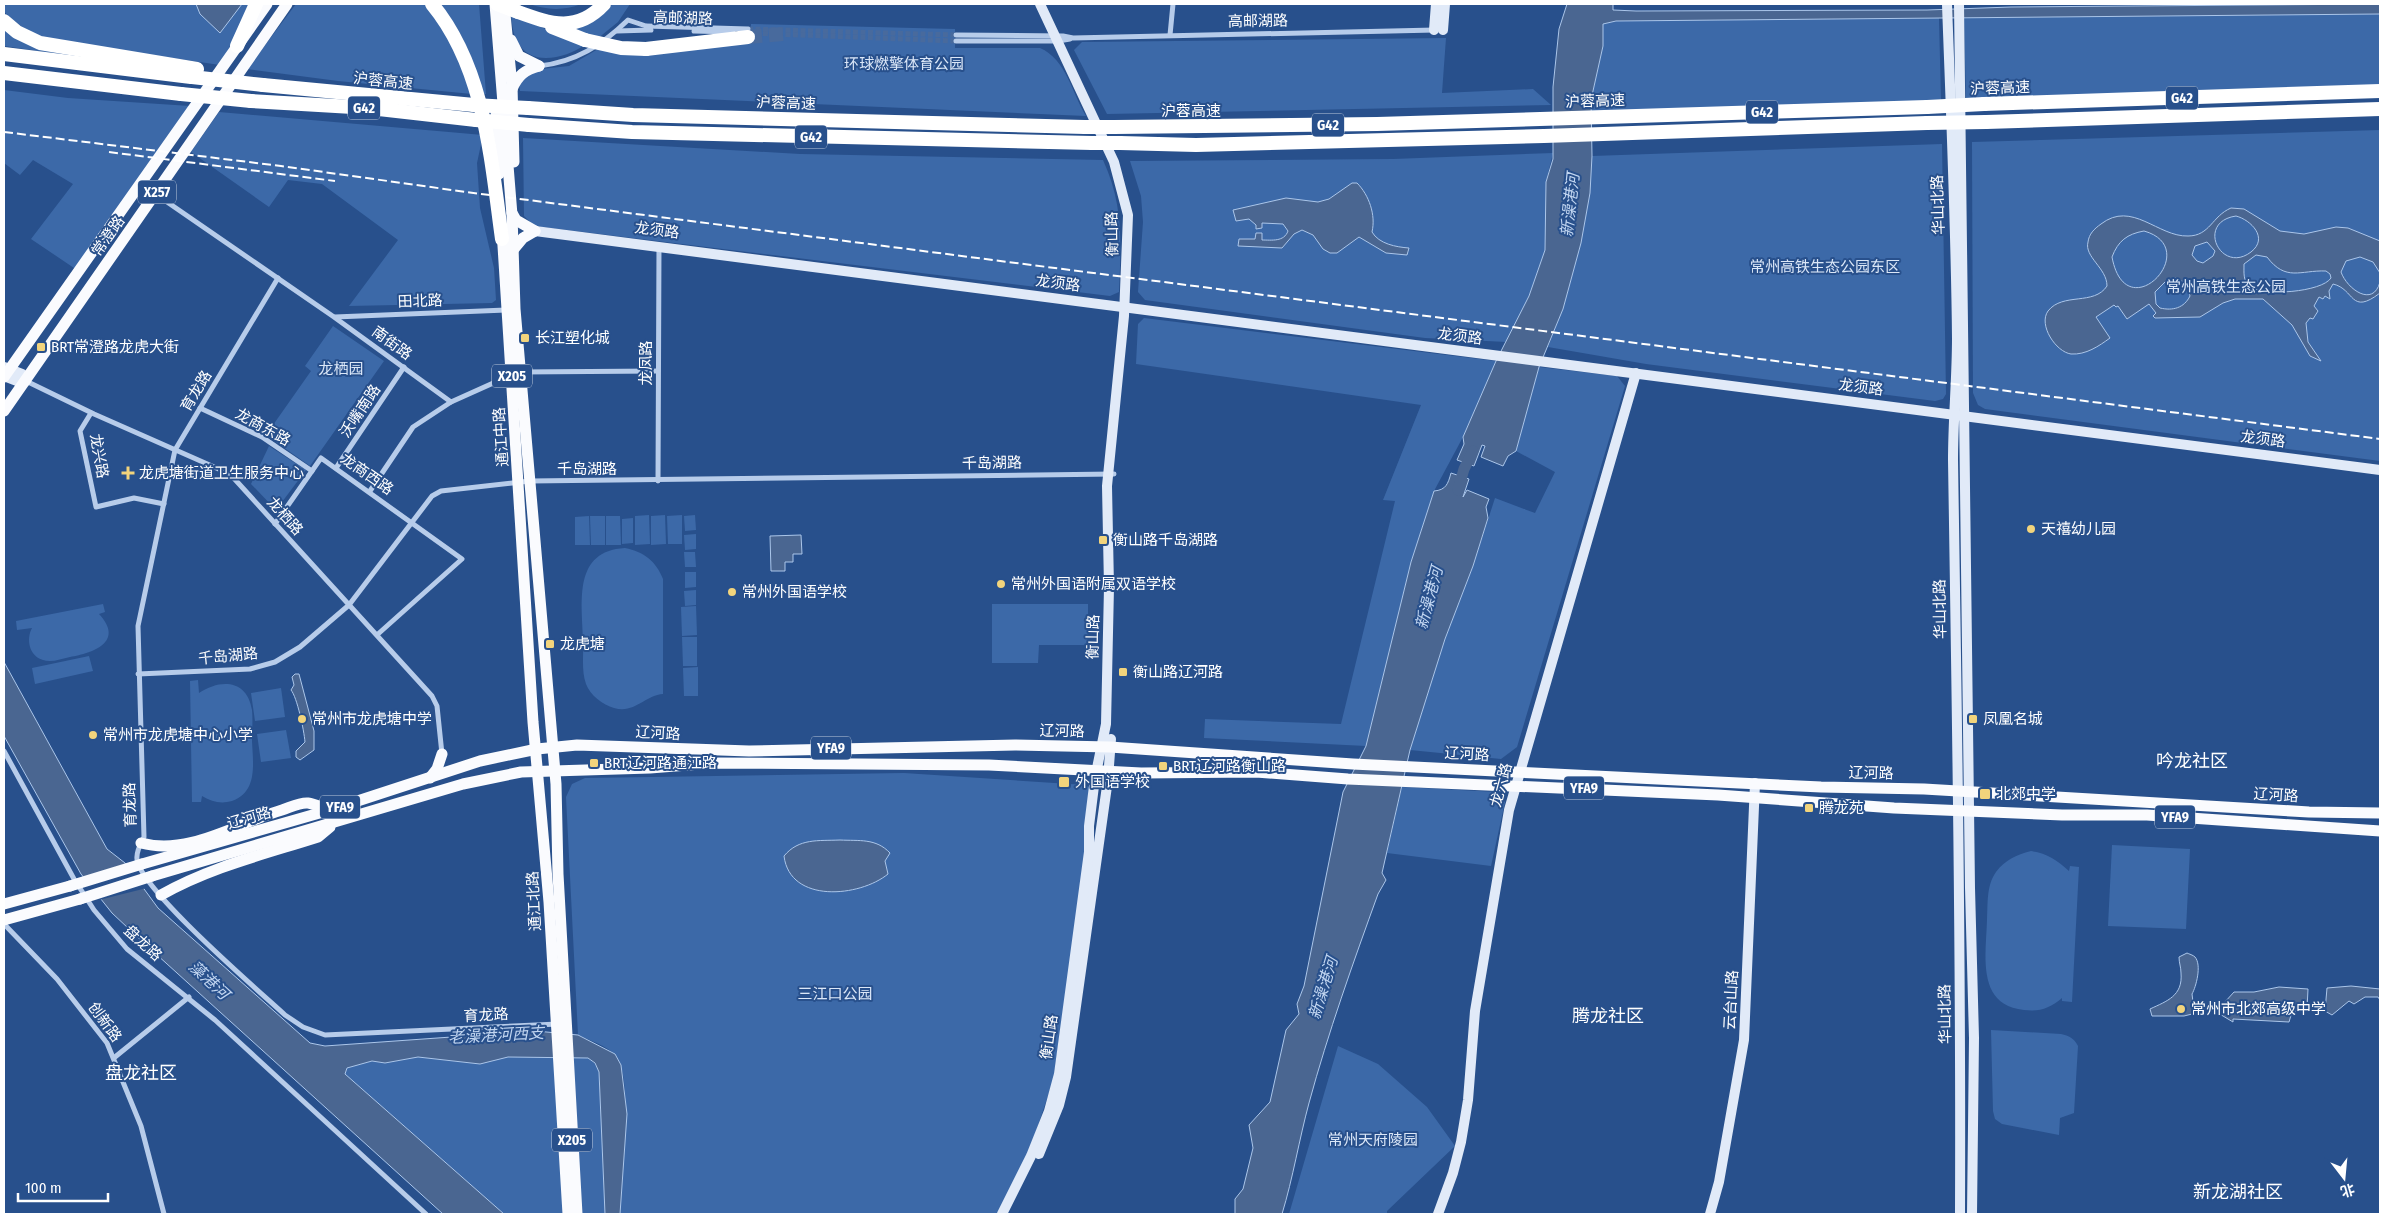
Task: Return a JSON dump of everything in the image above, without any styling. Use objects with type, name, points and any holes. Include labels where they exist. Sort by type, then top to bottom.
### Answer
[{"type":"highway","points":[[237,46],[256,4]]},
{"type":"highway","points":[[432,4],[456,36],[465,54],[485,126],[502,239]]},
{"type":"highway","points":[[496,4],[514,6],[560,17],[586,11],[595,4]]},
{"type":"highway","points":[[538,20],[564,24],[578,22],[591,16],[604,4]]},
{"type":"highway","points":[[514,6],[538,20],[585,40],[621,48],[646,49],[748,33]]},
{"type":"highway","points":[[4,21],[17,32],[40,43],[194,73]]},
{"type":"highway","points":[[4,54],[194,73]]},
{"type":"highway","name":"沪蓉高速","points":[[4,73],[251,101],[370,108],[529,125],[641,132],[1196,145],[1544,136],[2380,109]]},
{"type":"highway","name":"沪蓉高速","points":[[194,73],[410,100],[633,115],[1085,127],[1367,124],[2380,91]]},
{"type":"highway","points":[[4,78],[112,86]]},
{"type":"main road","name":"常澄路","points":[[5,373],[267,4]]},
{"type":"main road","name":"常澄路","points":[[4,411],[287,4]]},
{"type":"main road","name":"通江中路","points":[[488,4],[506,310],[516,374]]},
{"type":"main road","name":"通江中路","points":[[496,4],[512,215],[516,374],[524,482],[536,749],[539,771]]},
{"type":"main road","points":[[514,6],[508,30],[514,154],[512,215],[524,225],[536,231]]},
{"type":"main road","points":[[508,30],[518,56],[539,66]]},
{"type":"main road","points":[[512,90],[516,79],[522,73],[539,66]]},
{"type":"main road","points":[[513,250],[523,238],[536,231]]},
{"type":"main road","name":"通江中路","points":[[524,482],[552,747]]},
{"type":"main road","name":"辽河路","points":[[552,747],[637,746],[741,751],[1015,745],[1106,747],[1353,764],[1964,791],[2300,811],[2380,813]]},
{"type":"main road","name":"YFA9","points":[[536,749],[552,747]]},
{"type":"main road","name":"通江北路","points":[[552,747],[561,1026]]},
{"type":"main road","name":"辽河路","points":[[4,904],[330,810],[461,768],[536,749]]},
{"type":"main road","points":[[442,754],[450,766],[461,768]]},
{"type":"main road","points":[[430,778],[437,769],[442,754]]},
{"type":"main road","name":"辽河路","points":[[554,770],[650,768],[713,763],[989,764],[1151,773],[1256,772],[1348,779],[1516,784],[1894,808],[2062,815],[2147,815],[2380,832]]},
{"type":"main road","name":"YFA9","points":[[539,771],[554,770]]},
{"type":"main road","name":"辽河路","points":[[4,920],[463,784],[521,772],[539,771]]},
{"type":"main road","name":"通江北路","points":[[539,771],[561,1026]]},
{"type":"main road","points":[[141,843],[158,848],[173,846],[307,803],[330,810]]},
{"type":"main road","points":[[161,895],[212,871],[318,837],[333,824]]},
{"type":"main road","points":[[561,1026],[564,1066]]},
{"type":"main road","name":"X205","points":[[564,1066],[568,1214]]},
{"type":"main road","name":"X205","points":[[564,1066],[577,1214]]},
{"type":"street","name":"衡山路","points":[[1040,4],[1063,38]]},
{"type":"street","name":"衡山路","points":[[1009,1214],[1048,1134],[1059,1105],[1066,1077],[1106,747],[1115,584],[1111,474],[1127,308],[1128,215],[1124,193],[1114,162],[1048,4]]},
{"type":"street","points":[[1170,35],[1173,4]]},
{"type":"street","points":[[1436,4],[1439,30]]},
{"type":"street","points":[[1439,30],[1445,4]]},
{"type":"street","name":"华山北路","points":[[1947,4],[1957,341],[1953,414],[1964,791]]},
{"type":"street","name":"华山北路","points":[[1959,4],[1965,416],[1964,811],[1974,1038],[1972,1214]]},
{"type":"street","name":"高邮湖路","points":[[539,66],[566,62],[583,55],[628,20],[646,26],[748,33]]},
{"type":"street","name":"高邮湖路","points":[[956,38],[1063,38],[1439,30]]},
{"type":"street","name":"高邮湖路","points":[[616,31],[748,33]]},
{"type":"street","name":"南街路","points":[[141,184],[334,317],[452,402]]},
{"type":"street","name":"龙须路","points":[[536,231],[659,245],[1127,308],[2380,470]]},
{"type":"street","name":"龙凤路","points":[[658,481],[659,245]]},
{"type":"street","name":"育龙路","points":[[278,278],[175,450],[138,626],[144,837],[137,859],[140,869],[189,927],[285,1015],[303,1027],[325,1035],[561,1026]]},
{"type":"street","name":"田北路","points":[[334,317],[506,310]]},
{"type":"street","name":"沃嘴南路","points":[[336,468],[404,367]]},
{"type":"street","points":[[370,491],[413,427],[452,402],[516,374],[658,370]]},
{"type":"street","points":[[5,373],[22,374],[26,381]]},
{"type":"street","name":"龙六路","points":[[1438,1214],[1453,1173],[1461,1142],[1468,1100],[1475,1011],[1516,784],[1636,373]]},
{"type":"street","name":"龙栖路","points":[[26,381],[91,413],[230,474],[349,605],[378,634],[432,696],[437,706],[442,754]]},
{"type":"street","name":"龙商东路","points":[[200,408],[262,437],[312,471]]},
{"type":"street","name":"龙兴路","points":[[91,413],[80,431],[96,507],[134,498],[164,504]]},
{"type":"street","name":"龙商西路","points":[[275,524],[321,458],[370,491],[462,559],[378,634]]},
{"type":"street","name":"千岛湖路","points":[[138,674],[250,669],[275,662],[300,647],[349,605],[432,496],[441,491],[524,482],[1111,474]]},
{"type":"street","name":"盘龙路","points":[[4,751],[53,842],[94,910],[127,949],[188,997],[426,1214]]},
{"type":"street","name":"衡山路","points":[[1002,1214],[1031,1156],[1049,1111],[1059,1074],[1089,852],[1089,826],[1094,780],[1103,771]]},
{"type":"street","name":"云台山路","points":[[1710,1214],[1719,1182],[1744,1040],[1755,783]]},
{"type":"street","name":"华山北路","points":[[1960,1214],[1960,1044],[1957,900],[1964,811]]},
{"type":"street","name":"创新路","points":[[4,924],[75,1001],[107,1043],[141,1126],[164,1214]]},
{"type":"street","points":[[114,1057],[188,997]]},
{"type":"green space","points":[[4,4],[253,4],[249,16],[220,65],[50,40],[25,29],[14,21],[4,12]]},
{"type":"green space","points":[[296,4],[426,4],[450,37],[472,94],[338,81],[247,69]]},
{"type":"green space","points":[[439,4],[479,4],[486,94],[482,94],[471,58],[461,35]]},
{"type":"green space","points":[[529,4],[581,4],[555,9]]},
{"type":"green space","points":[[612,4],[630,4],[618,22],[597,39],[569,30],[593,22]]},
{"type":"green space","points":[[2380,14],[2380,86],[1966,100],[1964,18]]},
{"type":"green space","points":[[511,15],[585,45],[558,57],[539,58],[531,55],[517,41]]},
{"type":"green space","points":[[1939,18],[1941,102],[1591,113],[1591,100],[1603,46],[1603,24],[1616,21]]},
{"type":"green space","name":"环球燃擎体育公园","points":[[751,24],[955,29],[955,48],[1040,48],[1049,53],[1062,68],[1086,116],[520,91],[519,83],[532,70],[569,66],[598,49],[750,40]]},
{"type":"green space","points":[[4,25],[93,59],[4,46]]},
{"type":"green space","points":[[1446,38],[1442,93],[1533,89],[1551,105],[1107,114],[1074,50],[1082,42]]},
{"type":"green space","points":[[4,90],[68,98],[190,106],[77,270],[31,239],[73,184],[33,160],[20,175],[4,163]]},
{"type":"green space","points":[[219,112],[483,135],[477,163],[480,208],[494,268],[496,300],[492,303],[349,306],[398,240],[322,184],[288,180],[269,207],[191,152]]},
{"type":"green space","name":"常州高铁生态公园","points":[[2380,130],[2380,461],[1985,409],[1978,405],[1973,393],[1972,142]]},
{"type":"green space","points":[[523,138],[800,154],[1103,160],[1115,193],[1120,225],[1119,292],[1110,296],[534,226],[524,216]]},
{"type":"green space","name":"常州高铁生态公园东区","points":[[1942,144],[1946,394],[1943,399],[1935,401],[1646,364],[1548,347],[1565,300],[1578,253],[1587,205],[1592,156]]},
{"type":"green space","points":[[1553,153],[1546,182],[1545,250],[1529,296],[1507,342],[1425,338],[1145,300],[1138,292],[1143,222],[1141,196],[1130,161],[1393,159]]},
{"type":"green space","points":[[1144,318],[1496,361],[1463,437],[1434,491],[1411,562],[1366,746],[1204,738],[1205,719],[1341,724],[1395,501],[1383,500],[1421,405],[1136,364],[1138,324]]},
{"type":"green space","name":"龙栖园","points":[[333,326],[384,361],[310,466],[266,435],[311,371],[305,366]]},
{"type":"green space","points":[[1539,367],[1617,376],[1625,386],[1517,747],[1501,759],[1410,750],[1445,639],[1473,566],[1495,498],[1535,513],[1555,472],[1516,451]]},
{"type":"green space","points":[[269,446],[306,470],[276,510],[251,484]]},
{"type":"green space","points":[[649,515],[650,544],[635,545],[635,516]]},
{"type":"green space","points":[[665,515],[666,544],[651,545],[651,516]]},
{"type":"green space","points":[[682,515],[682,544],[668,544],[667,516]]},
{"type":"green space","points":[[695,515],[696,530],[685,531],[684,516]]},
{"type":"green space","points":[[589,516],[590,545],[575,545],[575,517]]},
{"type":"green space","points":[[590,516],[605,516],[605,545],[591,545]]},
{"type":"green space","points":[[606,516],[620,516],[621,545],[606,545]]},
{"type":"green space","points":[[633,518],[633,543],[622,544],[622,519]]},
{"type":"green space","points":[[696,534],[696,549],[685,550],[684,535]]},
{"type":"green space","points":[[625,548],[644,555],[653,562],[663,579],[663,694],[651,697],[634,706],[621,709],[610,707],[601,702],[591,692],[584,679],[582,594],[584,580],[596,558],[608,551]]},
{"type":"green space","points":[[684,552],[695,552],[696,567],[685,567]]},
{"type":"green space","points":[[685,572],[696,572],[696,587],[685,588]]},
{"type":"green space","points":[[696,590],[696,605],[685,606],[684,591]]},
{"type":"green space","points":[[103,604],[105,612],[99,614],[109,632],[107,639],[103,644],[88,653],[56,660],[43,660],[35,655],[30,647],[29,637],[32,628],[17,630],[16,621]]},
{"type":"green space","points":[[992,604],[1088,604],[1088,645],[1039,645],[1038,663],[992,663]]},
{"type":"green space","points":[[696,606],[697,635],[682,636],[681,607]]},
{"type":"green space","points":[[682,637],[697,637],[697,666],[683,666]]},
{"type":"green space","points":[[89,656],[93,671],[35,684],[32,668]]},
{"type":"green space","points":[[698,667],[698,696],[684,696],[683,668]]},
{"type":"green space","points":[[198,680],[199,693],[215,685],[224,684],[239,687],[245,692],[252,710],[252,776],[246,791],[232,801],[217,802],[202,796],[201,802],[192,802],[190,681]]},
{"type":"green space","points":[[281,688],[285,717],[255,721],[251,693]]},
{"type":"green space","points":[[286,730],[291,758],[261,762],[257,734]]},
{"type":"green space","name":"三江口公园","points":[[904,773],[1085,785],[1089,787],[1086,852],[1053,1081],[1028,1155],[997,1214],[620,1214],[626,1106],[621,1066],[612,1052],[578,1035],[566,797],[572,784],[585,778]]},
{"type":"green space","points":[[1402,787],[1497,792],[1505,802],[1491,866],[1387,853]]},
{"type":"green space","points":[[2112,845],[2190,849],[2186,929],[2108,926]]},
{"type":"green space","points":[[2031,851],[2042,853],[2052,858],[2069,871],[2070,866],[2079,867],[2072,1002],[2062,1001],[2062,998],[2045,1008],[2024,1010],[2009,1006],[1998,999],[1991,989],[1986,963],[1988,896],[1993,877],[1999,868],[2016,856]]},
{"type":"green space","points":[[1991,1030],[2061,1034],[2075,1041],[2078,1046],[2074,1113],[2060,1118],[2059,1135],[2002,1124],[1995,1119],[1993,1111]]},
{"type":"green space","name":"常州天府陵园","points":[[1338,1046],[1378,1064],[1427,1107],[1455,1146],[1387,1211],[1387,1214],[1289,1214]]},
{"type":"green space","points":[[580,1056],[592,1061],[599,1072],[605,1214],[504,1214],[345,1074],[347,1068],[372,1061],[385,1063],[418,1057],[480,1064],[508,1057]]},
{"type":"water","points":[[196,4],[242,4],[220,33],[200,14]]},
{"type":"water","points":[[1567,4],[1613,4],[1613,10],[1636,11],[1927,10],[2011,7],[2380,4],[2380,14],[1616,21],[1603,24],[1603,46],[1591,100],[1592,156],[1590,193],[1581,243],[1563,309],[1539,367],[1516,451],[1508,456],[1503,466],[1481,457],[1485,446],[1482,445],[1474,466],[1457,460],[1464,444],[1463,437],[1496,361],[1529,296],[1545,250],[1546,182],[1553,159],[1553,87],[1559,29]]},
{"type":"water","points":[[1352,183],[1357,183],[1368,199],[1373,219],[1372,232],[1375,236],[1388,244],[1409,248],[1407,255],[1386,253],[1359,237],[1337,253],[1330,253],[1323,249],[1313,235],[1302,230],[1294,234],[1282,248],[1238,246],[1239,239],[1255,239],[1256,233],[1262,233],[1262,240],[1274,240],[1281,239],[1288,231],[1283,224],[1262,223],[1262,228],[1256,229],[1256,225],[1249,219],[1236,221],[1233,210],[1286,198],[1318,202],[1329,199]]},
{"type":"water","points":[[2231,208],[2244,209],[2280,231],[2304,234],[2336,227],[2348,228],[2380,241],[2380,273],[2373,262],[2360,257],[2346,261],[2341,272],[2354,289],[2366,295],[2372,294],[2377,290],[2380,282],[2380,293],[2363,302],[2358,302],[2340,287],[2333,284],[2329,291],[2330,299],[2325,296],[2323,299],[2319,297],[2314,306],[2318,311],[2313,319],[2310,318],[2306,323],[2308,342],[2321,361],[2310,356],[2292,325],[2263,299],[2235,299],[2223,303],[2200,317],[2155,318],[2153,316],[2156,313],[2149,304],[2127,319],[2118,306],[2114,305],[2096,317],[2110,338],[2101,344],[2087,351],[2071,354],[2065,352],[2054,343],[2045,323],[2048,311],[2054,305],[2062,302],[2094,296],[2107,286],[2103,274],[2089,253],[2088,247],[2089,237],[2098,226],[2112,218],[2123,216],[2145,221],[2177,235],[2188,236],[2201,233]],"holes":[[[2236,216],[2252,225],[2258,236],[2256,247],[2251,252],[2240,257],[2230,257],[2222,252],[2217,245],[2215,236],[2217,227],[2224,220]],[[2144,231],[2161,240],[2167,253],[2164,266],[2156,278],[2144,286],[2131,287],[2120,278],[2112,257],[2124,239]],[[2207,242],[2215,251],[2213,256],[2203,263],[2197,261],[2192,255],[2195,246]],[[2256,255],[2267,257],[2274,265],[2287,272],[2326,271],[2330,274],[2331,278],[2325,283],[2305,290],[2279,292],[2266,291],[2249,286],[2244,276],[2244,264]],[[2175,278],[2186,283],[2190,296],[2178,308],[2165,309],[2160,308],[2156,304],[2155,292],[2168,279]]]},
{"type":"water","points":[[1451,473],[1469,479],[1463,497],[1467,490],[1489,499],[1486,507],[1488,518],[1473,566],[1445,639],[1410,750],[1382,873],[1386,880],[1378,894],[1324,1051],[1309,1103],[1282,1214],[1235,1214],[1235,1199],[1243,1189],[1253,1148],[1249,1125],[1270,1102],[1286,1030],[1299,1014],[1297,1004],[1304,986],[1343,792],[1366,746],[1411,562],[1434,491],[1446,486]]},
{"type":"water","points":[[801,535],[802,554],[793,554],[793,562],[785,562],[785,571],[771,571],[770,536]]},
{"type":"water","points":[[4,662],[107,849],[125,863],[158,908],[310,1043],[325,1046],[536,1031],[578,1035],[615,1054],[621,1065],[627,1114],[620,1214],[605,1214],[599,1072],[595,1063],[588,1058],[508,1057],[480,1064],[418,1057],[385,1063],[372,1061],[347,1068],[345,1074],[504,1214],[443,1214],[112,913],[81,874],[4,736]]},
{"type":"water","points":[[295,674],[299,674],[314,731],[314,750],[300,760],[296,757],[296,751],[305,742],[298,706],[291,690],[294,685],[292,677]]},
{"type":"water","points":[[867,841],[885,848],[890,853],[885,861],[888,874],[876,882],[861,888],[828,892],[812,889],[799,882],[789,871],[784,856],[796,846],[809,842]]},
{"type":"water","points":[[2187,953],[2194,956],[2198,965],[2198,976],[2192,994],[2193,1002],[2200,1005],[2200,1012],[2184,1016],[2152,1016],[2150,1009],[2173,997],[2177,992],[2181,981],[2179,957]]},
{"type":"water","points":[[2351,986],[2380,989],[2380,1000],[2378,997],[2365,997],[2354,1004],[2349,1001],[2332,1015],[2325,1011],[2327,988]]},
{"type":"water","points":[[2279,987],[2308,989],[2307,1009],[2292,1012],[2289,1022],[2233,1019],[2233,1022],[2218,1013],[2219,1004],[2224,1003],[2234,992],[2254,992]]},
{"type":"pier","points":[[129,865],[147,888],[99,900],[80,878]]},
{"type":"waterway","name":"新澡港河","points":[[1458,490],[1464,469],[1473,451]]},
{"type":"tunnel","points":[[748,29],[956,35]]},
{"type":"tunnel","points":[[748,33],[956,41]]},
{"type":"tunnel","points":[[748,37],[783,34]]},
{"type":"railway","points":[[4,132],[281,166],[466,192],[2380,439]]},
{"type":"railway","points":[[109,152],[335,181]]},
{"type":"place","name":"长江塑化城","points":[[525,338]]},
{"type":"place","name":"BRT常澄路龙虎大街","points":[[41,347]]},
{"type":"place","name":"龙虎塘街道卫生服务中心","points":[[128,473]]},
{"type":"place","name":"天禧幼儿园","points":[[2031,529]]},
{"type":"place","name":"衡山路千岛湖路","points":[[1103,540]]},
{"type":"place","name":"常州外国语附属双语学校","points":[[1001,584]]},
{"type":"place","name":"常州外国语学校","points":[[732,592]]},
{"type":"place","name":"龙虎塘","points":[[550,644]]},
{"type":"place","name":"衡山路辽河路","points":[[1123,672]]},
{"type":"place","name":"常州市龙虎塘中学","points":[[302,719]]},
{"type":"place","name":"凤凰名城","points":[[1973,719]]},
{"type":"place","name":"常州市龙虎塘中心小学","points":[[93,735]]},
{"type":"place","name":"BRT辽河路通江路","points":[[594,763]]},
{"type":"place","name":"BRT辽河路衡山路","points":[[1163,766]]},
{"type":"place","name":"外国语学校","points":[[1064,782]]},
{"type":"place","name":"北郊中学","points":[[1985,794]]},
{"type":"place","name":"腾龙苑","points":[[1809,808]]},
{"type":"place","name":"常州市北郊高级中学","points":[[2181,1009]]},
{"type":"district","name":"吟龙社区","points":[[2192,761]]},
{"type":"district","name":"腾龙社区","points":[[1608,1016]]},
{"type":"district","name":"盘龙社区","points":[[141,1073]]},
{"type":"district","name":"新龙湖社区","points":[[2238,1192]]},
{"type":"water label","name":"藻港河","points":[[209,980]]},
{"type":"water label","name":"老澡港河西支","points":[[496,1035]]}]
